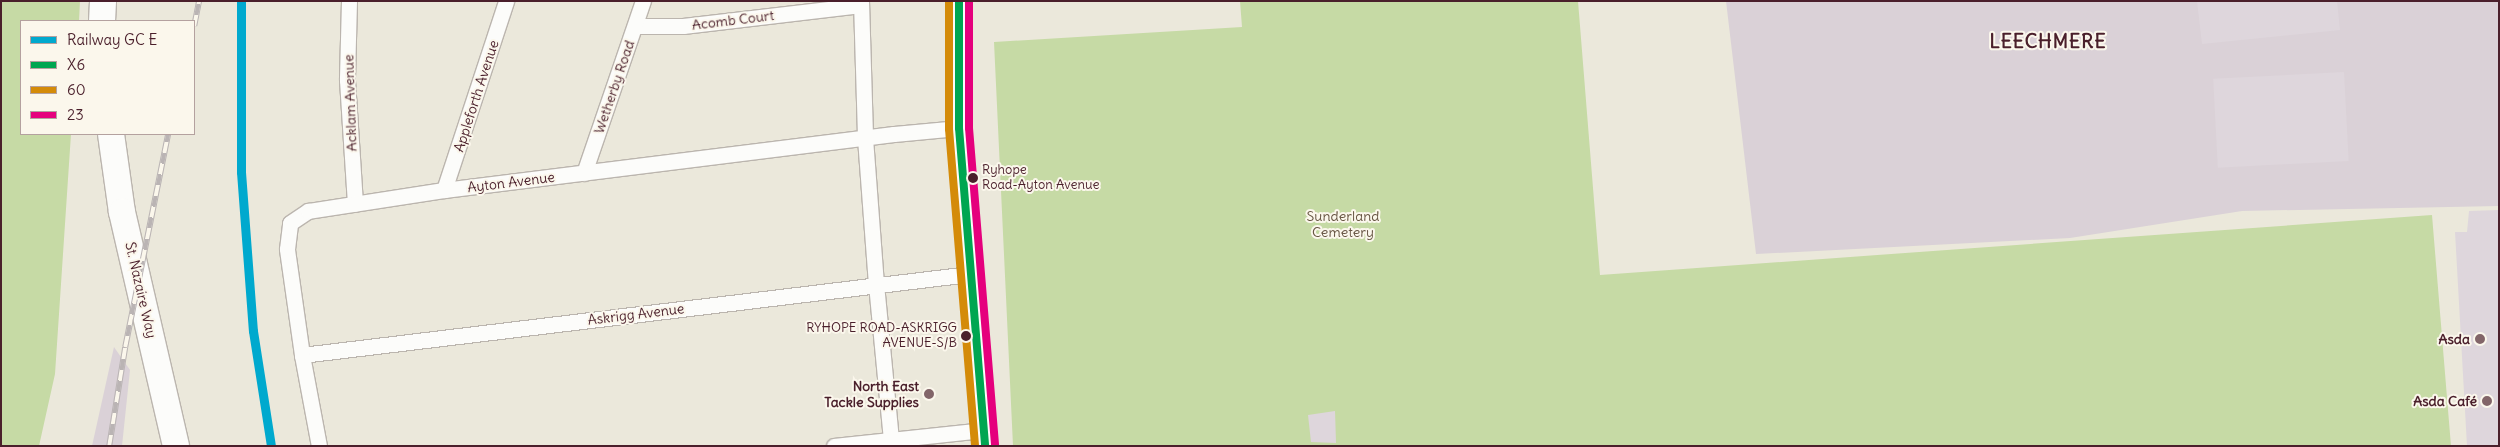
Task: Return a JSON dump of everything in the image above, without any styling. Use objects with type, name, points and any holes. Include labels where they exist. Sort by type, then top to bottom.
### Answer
[{"type":"highway","points":[[102,20],[103,1]]},
{"type":"highway","name":"St. Nazaire Way","points":[[111,135],[122,212],[176,446]]},
{"type":"main road","points":[[959,1],[959,128],[969,274],[984,438]]},
{"type":"street","name":"Acklam Avenue","points":[[349,1],[347,80],[355,204]]},
{"type":"street","name":"Appleforth Avenue","points":[[444,190],[506,1]]},
{"type":"street","name":"Wetherby Road","points":[[584,174],[643,1]]},
{"type":"street","name":"Acomb Court","points":[[635,26],[683,26],[861,3]]},
{"type":"street","points":[[861,3],[865,138],[876,284],[891,441]]},
{"type":"street","name":"Ayton Avenue","points":[[319,446],[302,355],[287,249],[290,223],[308,211],[444,190],[959,128]]},
{"type":"street","name":"Askrigg Avenue","points":[[302,355],[969,274]]},
{"type":"street","points":[[834,446],[891,441],[984,438]]},
{"type":"shaded area","points":[[1726,1],[2499,1],[2499,206],[2242,211],[2070,238],[1756,254]]},
{"type":"shaded area","points":[[114,347],[130,370],[122,446],[92,446]]},
{"type":"green space","points":[[1,1],[80,1],[79,20],[20,20],[20,135],[71,135],[55,374],[39,446],[1,446]]},
{"type":"green space","name":"Sunderland Cemetery","points":[[1240,1],[1578,1],[1600,275],[2432,215],[2451,446],[1013,446],[994,42],[1242,27]]},
{"type":"building","points":[[2197,1],[2337,1],[2340,30],[2202,44]]},
{"type":"building","points":[[2344,72],[2349,161],[2218,168],[2213,79]]},
{"type":"building","name":"Asda","points":[[2499,210],[2499,446],[2467,446],[2455,232],[2467,232],[2469,211]]},
{"type":"building","points":[[1335,411],[1336,443],[1311,442],[1308,415]]},
{"type":"railway","points":[[195,21],[199,1]]},
{"type":"railway","points":[[109,446],[125,347],[168,135]]},
{"type":"transit line","points":[[241,1],[241,172],[253,331],[271,446]]},
{"type":"transit line","name":"60","points":[[949,1],[949,129],[975,446]]},
{"type":"transit line","name":"X6","points":[[959,1],[959,128],[985,446]]},
{"type":"transit line","name":"23","points":[[969,1],[969,128],[995,445]]},
{"type":"place","name":"Ryhope Road-Ayton Avenue","points":[[973,178]]},
{"type":"place","name":"RYHOPE ROAD-ASKRIGG AVENUE-S/B","points":[[966,336]]},
{"type":"place","name":"Asda","points":[[2480,339]]},
{"type":"place","name":"North East Tackle Supplies","points":[[929,394]]},
{"type":"place","name":"Asda Café","points":[[2487,401]]},
{"type":"district","name":"LEECHMERE","points":[[2048,42]]}]
